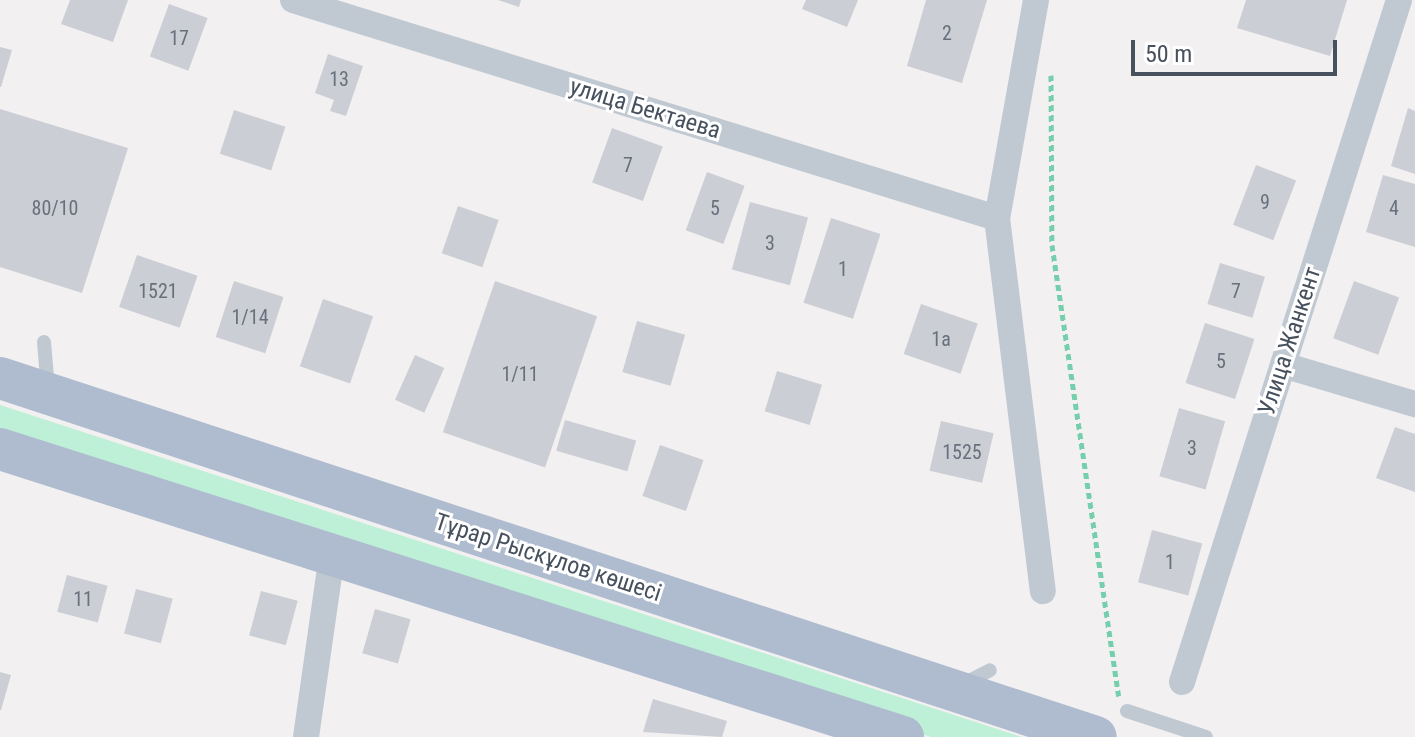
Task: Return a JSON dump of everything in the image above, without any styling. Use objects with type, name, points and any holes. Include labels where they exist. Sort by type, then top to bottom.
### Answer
[{"type":"main road","name":"Тұрар Рыскұлов көшесі","points":[[0,378],[952,690],[1114,718]]},
{"type":"main road","points":[[0,449],[903,737]]},
{"type":"street","name":"улица Бектаева","points":[[293,0],[997,218]]},
{"type":"street","points":[[1036,0],[997,218],[1043,591]]},
{"type":"street","name":"Улица Жанкент","points":[[1182,682],[1399,0]]},
{"type":"street","points":[[1283,365],[1415,404]]},
{"type":"street","points":[[306,737],[332,555]]},
{"type":"lane","points":[[44,342],[48,394]]},
{"type":"lane","points":[[952,690],[990,670]]},
{"type":"lane","points":[[1114,718],[1206,737]]},
{"type":"path","points":[[1051,71],[1052,245],[1114,718]]},
{"type":"green space","points":[[0,405],[1022,737],[931,737],[0,434]]},
{"type":"building","points":[[70,0],[128,0],[113,42],[61,24]]},
{"type":"building","points":[[498,0],[521,0],[519,7]]},
{"type":"building","points":[[806,0],[858,0],[847,27],[802,9]]},
{"type":"building","points":[[926,0],[987,0],[962,83],[907,66]]},
{"type":"building","points":[[1246,0],[1347,0],[1330,56],[1237,28]]},
{"type":"building","points":[[169,4],[208,18],[188,71],[150,57]]},
{"type":"building","points":[[0,47],[12,50],[1,87],[0,87]]},
{"type":"building","points":[[328,54],[363,66],[346,116],[330,111],[334,100],[315,93]]},
{"type":"building","points":[[1408,108],[1415,111],[1415,174],[1391,166]]},
{"type":"building","points":[[0,109],[128,148],[82,293],[0,267]]},
{"type":"building","points":[[234,110],[285,127],[271,170],[220,154]]},
{"type":"building","points":[[612,128],[663,146],[643,201],[592,183]]},
{"type":"building","points":[[1256,165],[1296,180],[1273,240],[1233,225]]},
{"type":"building","points":[[707,172],[745,186],[723,244],[686,230]]},
{"type":"building","points":[[1383,175],[1415,184],[1415,247],[1366,232]]},
{"type":"building","points":[[750,202],[808,218],[790,285],[732,270]]},
{"type":"building","points":[[458,206],[499,220],[482,267],[442,253]]},
{"type":"building","points":[[831,218],[880,234],[853,319],[803,303]]},
{"type":"building","points":[[137,255],[198,276],[180,328],[119,307]]},
{"type":"building","points":[[1220,263],[1265,277],[1252,318],[1207,304]]},
{"type":"building","points":[[234,281],[283,297],[265,353],[216,337]]},
{"type":"building","points":[[495,281],[597,316],[545,467],[443,432]]},
{"type":"building","points":[[1354,281],[1399,297],[1378,355],[1333,338]]},
{"type":"building","points":[[323,299],[373,316],[350,383],[300,366]]},
{"type":"building","points":[[921,304],[978,324],[960,374],[904,354]]},
{"type":"building","points":[[637,321],[685,335],[670,386],[622,372]]},
{"type":"building","points":[[1205,323],[1254,339],[1235,399],[1186,383]]},
{"type":"building","points":[[415,355],[444,368],[424,413],[395,400]]},
{"type":"building","points":[[777,371],[822,385],[810,425],[765,411]]},
{"type":"building","points":[[1179,408],[1225,421],[1206,489],[1159,476]]},
{"type":"building","points":[[565,420],[636,440],[627,471],[556,451]]},
{"type":"building","points":[[941,421],[994,433],[982,483],[930,471]]},
{"type":"building","points":[[1395,427],[1415,434],[1415,492],[1376,478]]},
{"type":"building","points":[[660,445],[703,460],[686,511],[642,496]]},
{"type":"building","points":[[1152,530],[1202,543],[1188,596],[1138,582]]},
{"type":"building","points":[[67,575],[108,586],[98,623],[57,612]]},
{"type":"building","points":[[136,589],[173,599],[161,643],[124,633]]},
{"type":"building","points":[[261,591],[298,601],[286,645],[249,635]]},
{"type":"building","points":[[375,609],[411,619],[398,663],[362,653]]},
{"type":"building","points":[[0,672],[11,675],[1,710],[0,710]]},
{"type":"building","points":[[653,699],[727,721],[722,737],[643,732]]}]
